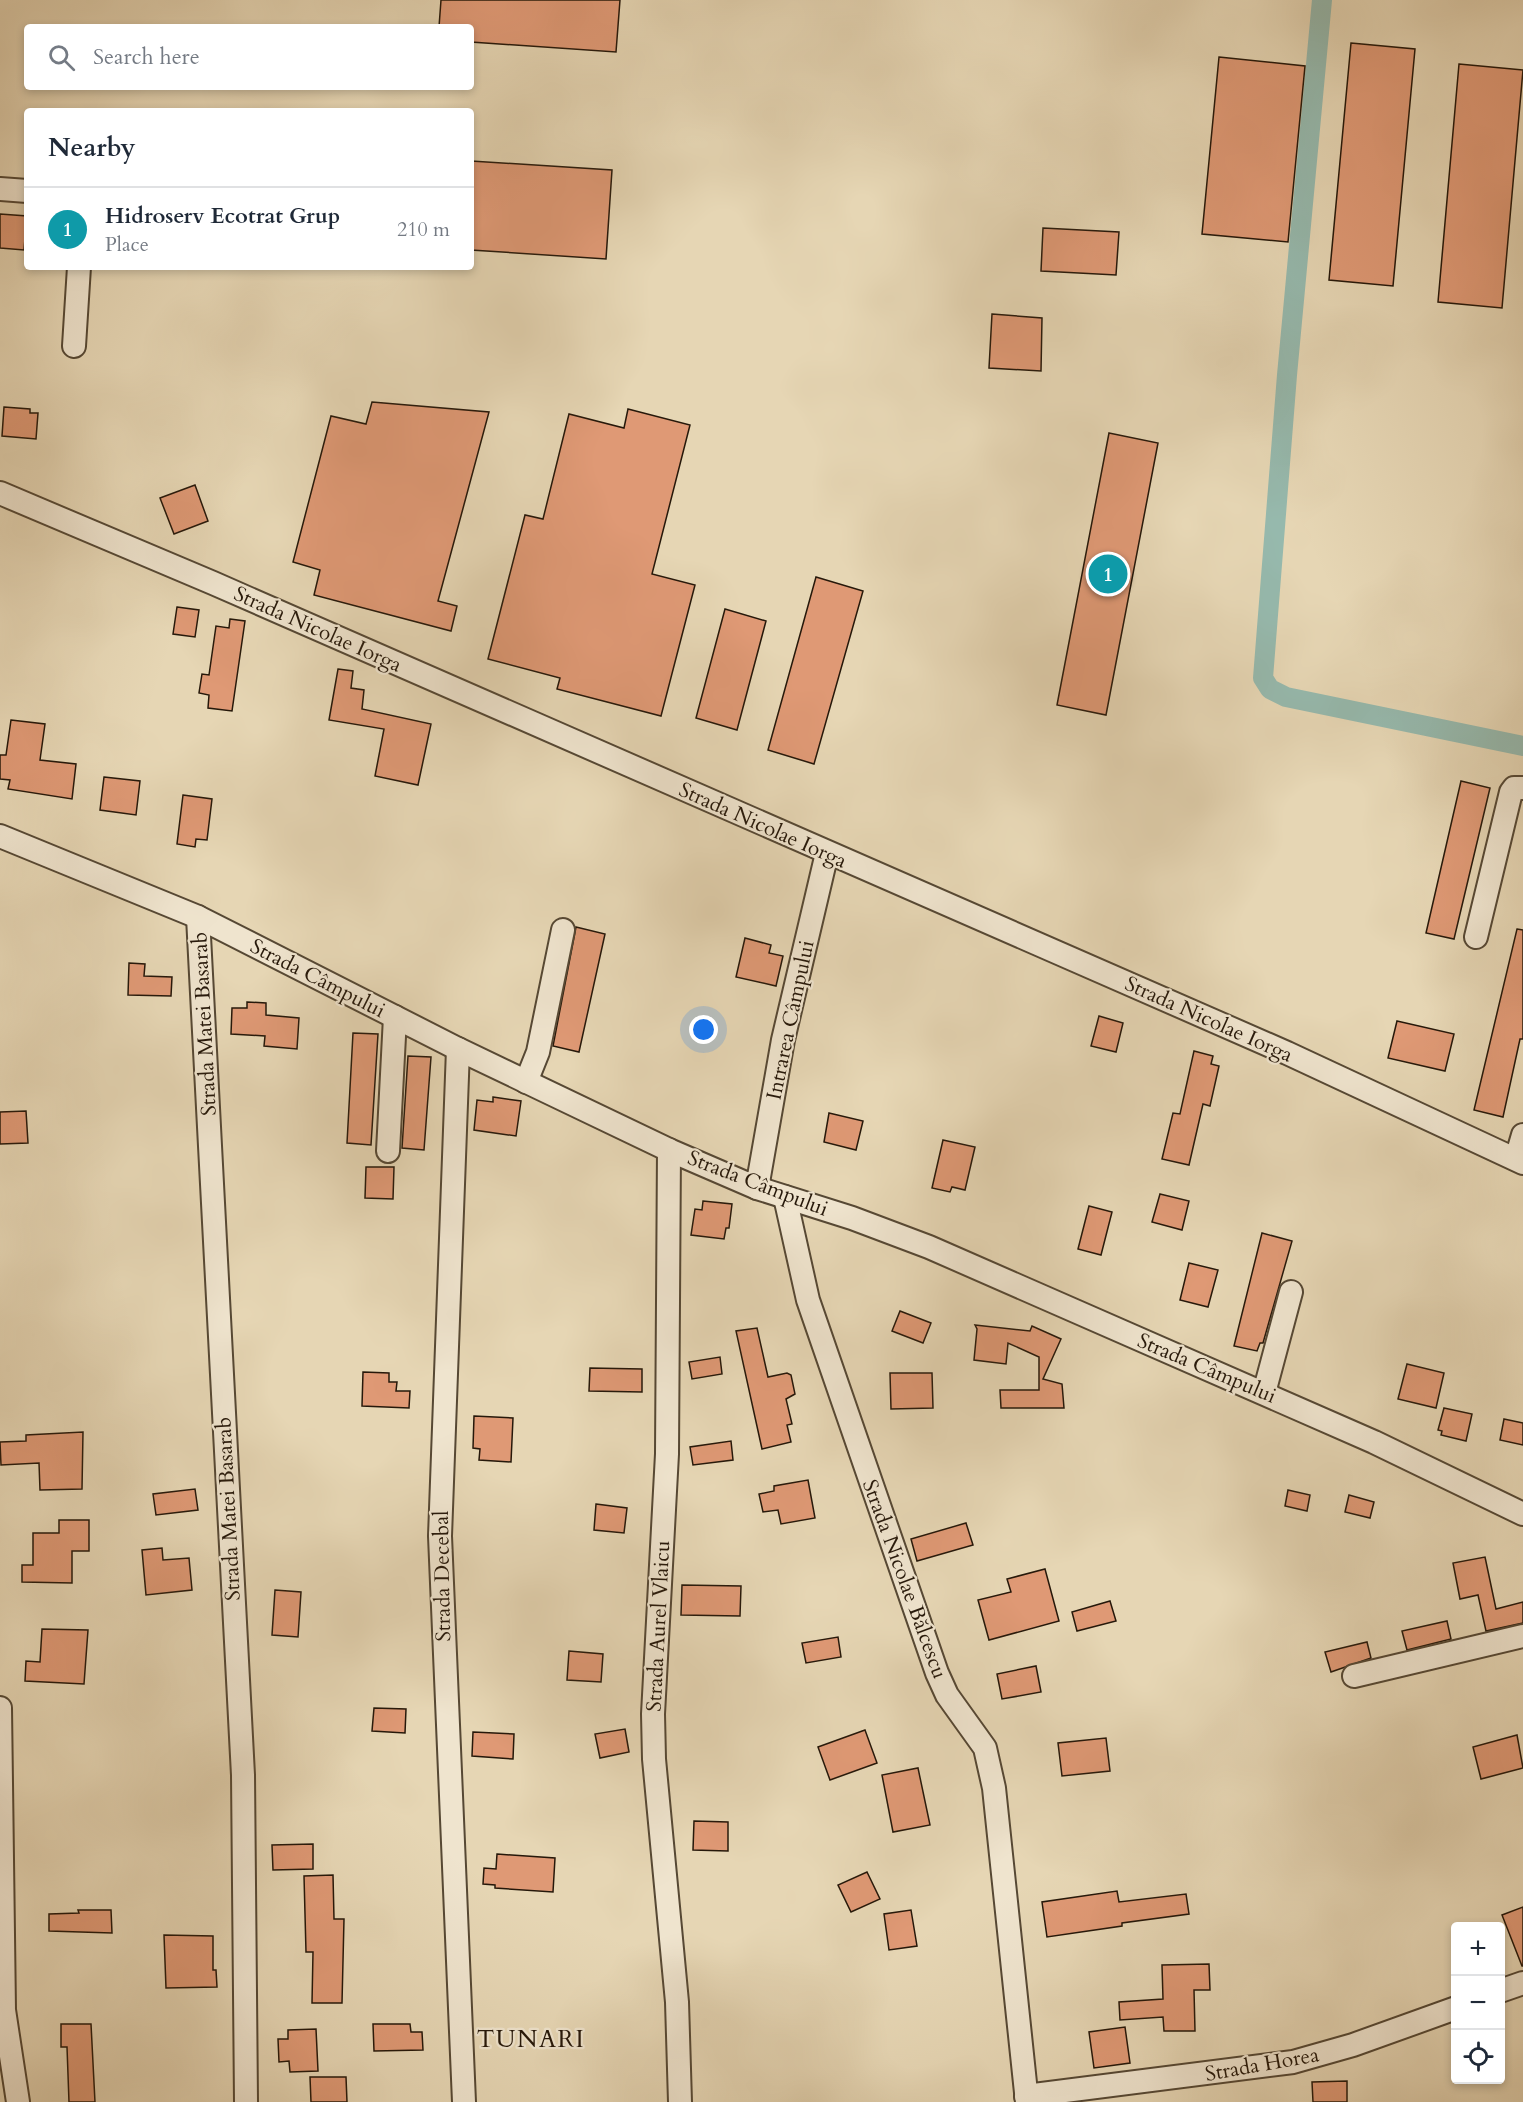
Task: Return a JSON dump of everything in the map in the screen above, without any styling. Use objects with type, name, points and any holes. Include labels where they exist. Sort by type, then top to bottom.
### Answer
[{"type":"street","points":[[0,189],[24,191]]},
{"type":"street","points":[[74,346],[79,270]]},
{"type":"street","name":"Strada Nicolae Iorga","points":[[0,493],[213,583],[1287,1053],[1519,1161]]},
{"type":"street","points":[[1476,937],[1511,792],[1514,788],[1523,788]]},
{"type":"street","name":"Strada Câmpului","points":[[0,836],[198,917],[458,1049],[669,1150],[756,1188],[852,1218],[929,1247],[1264,1393],[1523,1514]]},
{"type":"street","name":"Intrarea Câmpului","points":[[756,1188],[783,1040],[827,853]]},
{"type":"street","name":"Strada Matei Basarab","points":[[198,917],[243,1775],[246,2102]]},
{"type":"street","points":[[526,1082],[538,1052],[563,930]]},
{"type":"street","points":[[388,1151],[395,1017]]},
{"type":"street","name":"Strada Decebal","points":[[458,1049],[440,1536],[464,2102]]},
{"type":"street","points":[[1519,1161],[1523,1136]]},
{"type":"street","name":"Strada Aurel Vlaicu","points":[[669,1150],[667,1454],[653,1714],[654,1759],[677,2002],[680,2102]]},
{"type":"street","name":"Strada Nicolae Bălcescu","points":[[785,1197],[808,1300],[937,1673],[947,1695],[985,1748],[994,1788],[1027,2099]]},
{"type":"street","points":[[1264,1393],[1291,1292]]},
{"type":"street","points":[[1354,1677],[1523,1636]]},
{"type":"street","points":[[0,1708],[4,2010],[18,2102]]},
{"type":"street","points":[[1505,1989],[1523,1983]]},
{"type":"street","name":"Strada Horea","points":[[1027,2099],[1293,2062],[1353,2045],[1451,2009]]},
{"type":"building","points":[[441,0],[620,0],[616,52],[474,42],[474,24],[439,24]]},
{"type":"building","points":[[1351,43],[1415,49],[1393,286],[1329,280]]},
{"type":"building","points":[[1219,57],[1305,66],[1288,242],[1202,234]]},
{"type":"building","points":[[1459,64],[1523,70],[1502,308],[1438,302]]},
{"type":"building","points":[[474,161],[612,170],[606,259],[474,250]]},
{"type":"building","points":[[0,214],[24,216],[24,250],[0,248]]},
{"type":"building","points":[[1043,228],[1119,232],[1116,275],[1041,271]]},
{"type":"building","points":[[992,314],[1042,318],[1041,371],[989,368]]},
{"type":"building","points":[[372,402],[489,412],[438,601],[457,606],[451,631],[314,595],[320,570],[293,562],[331,416],[366,424]]},
{"type":"building","points":[[4,407],[30,409],[30,413],[38,413],[36,439],[2,436]]},
{"type":"building","points":[[628,409],[690,425],[652,574],[695,585],[661,716],[557,689],[560,678],[488,659],[525,515],[543,519],[569,414],[624,428]]},
{"type":"building","points":[[1109,433],[1158,443],[1106,715],[1057,705]]},
{"type":"building","points":[[195,485],[208,521],[174,534],[160,498]]},
{"type":"building","points":[[816,577],[863,591],[814,764],[768,750]]},
{"type":"building","points":[[177,607],[199,610],[195,637],[173,634]]},
{"type":"building","points":[[725,609],[766,621],[737,730],[696,718]]},
{"type":"building","points":[[230,619],[245,621],[232,711],[208,708],[209,695],[199,693],[202,674],[209,675],[216,626],[229,628]]},
{"type":"building","points":[[338,669],[353,671],[351,688],[364,690],[362,709],[431,724],[418,785],[375,776],[384,729],[329,720]]},
{"type":"building","points":[[11,720],[45,724],[40,760],[76,764],[72,799],[8,789],[10,780],[0,779],[0,755],[6,755]]},
{"type":"building","points":[[104,777],[140,781],[136,815],[100,810]]},
{"type":"building","points":[[1461,781],[1490,788],[1454,939],[1426,933]]},
{"type":"building","points":[[183,795],[212,799],[207,840],[196,839],[195,847],[177,844]]},
{"type":"building","points":[[576,927],[605,934],[579,1052],[553,1046]]},
{"type":"building","points":[[1517,929],[1523,930],[1523,1039],[1520,1039],[1503,1117],[1474,1110]]},
{"type":"building","points":[[745,938],[771,945],[769,953],[783,956],[776,986],[736,977]]},
{"type":"building","points":[[129,963],[145,964],[144,976],[172,977],[171,996],[128,995]]},
{"type":"building","points":[[247,1002],[266,1003],[266,1015],[299,1018],[297,1049],[264,1046],[265,1036],[231,1034],[232,1008],[247,1008]]},
{"type":"building","points":[[1099,1016],[1123,1023],[1116,1052],[1091,1046]]},
{"type":"building","points":[[1397,1021],[1454,1034],[1445,1071],[1388,1058]]},
{"type":"building","points":[[353,1033],[378,1034],[371,1145],[347,1143]]},
{"type":"building","points":[[1194,1051],[1213,1056],[1211,1064],[1219,1066],[1210,1106],[1203,1104],[1189,1165],[1162,1159],[1173,1113],[1180,1114]]},
{"type":"building","points":[[408,1056],[431,1057],[424,1150],[402,1148]]},
{"type":"building","points":[[493,1097],[521,1101],[516,1136],[474,1130],[477,1100],[493,1102]]},
{"type":"building","points":[[26,1111],[28,1143],[0,1144],[0,1112]]},
{"type":"building","points":[[829,1113],[863,1121],[856,1150],[824,1142]]},
{"type":"building","points":[[943,1140],[975,1147],[965,1190],[952,1187],[950,1192],[932,1188]]},
{"type":"building","points":[[366,1167],[394,1167],[393,1199],[365,1198]]},
{"type":"building","points":[[1160,1194],[1189,1201],[1182,1230],[1152,1222]]},
{"type":"building","points":[[703,1201],[732,1204],[729,1228],[726,1228],[724,1239],[691,1235],[695,1209],[702,1210]]},
{"type":"building","points":[[1089,1206],[1112,1212],[1101,1255],[1078,1249]]},
{"type":"building","points":[[1262,1233],[1292,1241],[1263,1343],[1260,1343],[1257,1351],[1234,1346]]},
{"type":"building","points":[[1189,1263],[1218,1270],[1208,1307],[1180,1300]]},
{"type":"building","points":[[900,1311],[931,1323],[923,1343],[892,1331]]},
{"type":"building","points":[[975,1325],[1030,1331],[1032,1326],[1061,1339],[1043,1379],[1062,1384],[1064,1408],[1001,1408],[1000,1390],[1039,1390],[1039,1357],[1008,1343],[1006,1364],[974,1360],[977,1329]]},
{"type":"building","points":[[757,1328],[768,1377],[787,1373],[791,1375],[795,1394],[786,1399],[792,1424],[787,1425],[791,1442],[762,1449],[736,1331]]},
{"type":"building","points":[[720,1357],[722,1374],[692,1379],[689,1362]]},
{"type":"building","points":[[1407,1364],[1444,1373],[1436,1408],[1398,1399]]},
{"type":"building","points":[[590,1368],[642,1369],[642,1392],[589,1391]]},
{"type":"building","points":[[363,1372],[389,1373],[389,1382],[397,1382],[396,1391],[410,1391],[409,1408],[362,1406]]},
{"type":"building","points":[[890,1373],[932,1373],[933,1408],[891,1409]]},
{"type":"building","points":[[1444,1408],[1472,1414],[1466,1441],[1441,1435],[1442,1431],[1438,1430]]},
{"type":"building","points":[[474,1416],[513,1418],[511,1462],[479,1460],[480,1449],[473,1448]]},
{"type":"building","points":[[1504,1419],[1523,1423],[1523,1445],[1500,1440]]},
{"type":"building","points":[[83,1432],[82,1489],[40,1490],[39,1463],[1,1465],[0,1442],[26,1441],[26,1435]]},
{"type":"building","points":[[731,1441],[733,1460],[693,1465],[690,1447]]},
{"type":"building","points":[[808,1480],[815,1518],[781,1524],[778,1510],[763,1512],[759,1494],[774,1491],[774,1486]]},
{"type":"building","points":[[195,1489],[198,1510],[156,1515],[153,1494]]},
{"type":"building","points":[[1288,1490],[1310,1495],[1307,1511],[1285,1506]]},
{"type":"building","points":[[1349,1495],[1374,1502],[1370,1518],[1345,1512]]},
{"type":"building","points":[[596,1504],[627,1508],[624,1533],[594,1530]]},
{"type":"building","points":[[59,1520],[89,1520],[89,1551],[72,1551],[72,1583],[22,1582],[22,1565],[33,1565],[33,1533],[59,1533]]},
{"type":"building","points":[[966,1523],[973,1545],[917,1561],[911,1539]]},
{"type":"building","points":[[162,1548],[163,1560],[189,1558],[192,1590],[146,1595],[142,1550]]},
{"type":"building","points":[[1485,1557],[1496,1609],[1523,1602],[1523,1623],[1486,1631],[1478,1595],[1460,1599],[1453,1563]]},
{"type":"building","points":[[1045,1569],[1059,1621],[989,1640],[978,1600],[1011,1592],[1007,1579]]},
{"type":"building","points":[[682,1585],[741,1586],[740,1616],[681,1615]]},
{"type":"building","points":[[275,1590],[301,1592],[298,1637],[272,1635]]},
{"type":"building","points":[[1110,1601],[1116,1621],[1077,1631],[1072,1612]]},
{"type":"building","points":[[1447,1621],[1451,1639],[1407,1650],[1402,1631]]},
{"type":"building","points":[[42,1629],[88,1630],[84,1684],[25,1681],[26,1661],[40,1662]]},
{"type":"building","points":[[838,1637],[841,1657],[806,1663],[802,1643]]},
{"type":"building","points":[[1367,1642],[1371,1658],[1331,1672],[1325,1652]]},
{"type":"building","points":[[569,1651],[603,1654],[601,1682],[567,1680]]},
{"type":"building","points":[[1036,1666],[1041,1692],[1002,1699],[997,1674]]},
{"type":"building","points":[[374,1708],[406,1709],[405,1733],[372,1731]]},
{"type":"building","points":[[625,1729],[629,1752],[600,1758],[595,1734]]},
{"type":"building","points":[[865,1730],[877,1763],[830,1780],[818,1747]]},
{"type":"building","points":[[473,1732],[514,1734],[513,1759],[472,1756]]},
{"type":"building","points":[[1517,1735],[1523,1768],[1481,1779],[1473,1747]]},
{"type":"building","points":[[1106,1738],[1110,1771],[1062,1776],[1058,1743]]},
{"type":"building","points":[[918,1768],[930,1825],[893,1832],[882,1775]]},
{"type":"building","points":[[694,1821],[728,1822],[728,1851],[693,1850]]},
{"type":"building","points":[[313,1844],[313,1869],[273,1870],[272,1845]]},
{"type":"building","points":[[497,1854],[555,1858],[553,1892],[495,1888],[495,1885],[483,1884],[484,1868],[496,1869]]},
{"type":"building","points":[[867,1872],[880,1899],[851,1912],[838,1885]]},
{"type":"building","points":[[333,1875],[334,1919],[344,1919],[342,2003],[312,2003],[313,1952],[306,1952],[304,1876]]},
{"type":"building","points":[[1117,1891],[1119,1902],[1186,1894],[1189,1914],[1122,1923],[1122,1926],[1047,1937],[1042,1902]]},
{"type":"building","points":[[1523,1907],[1523,1966],[1522,1966],[1502,1915]]},
{"type":"building","points":[[78,1910],[111,1910],[112,1933],[49,1931],[49,1914],[79,1913]]},
{"type":"building","points":[[911,1910],[917,1946],[889,1950],[884,1914]]},
{"type":"building","points":[[164,1935],[213,1936],[213,1970],[216,1970],[217,1987],[166,1988]]},
{"type":"building","points":[[1209,1964],[1210,1990],[1194,1990],[1195,2031],[1164,2031],[1163,2017],[1120,2020],[1119,2002],[1163,1999],[1162,1965]]},
{"type":"building","points":[[61,2024],[91,2024],[95,2102],[69,2102],[67,2047],[61,2047]]},
{"type":"building","points":[[373,2024],[410,2024],[411,2032],[422,2032],[423,2050],[374,2051]]},
{"type":"building","points":[[1125,2027],[1130,2063],[1094,2068],[1089,2032]]},
{"type":"building","points":[[316,2029],[318,2071],[290,2072],[289,2061],[279,2062],[278,2039],[288,2039],[288,2030]]},
{"type":"building","points":[[310,2077],[346,2077],[347,2102],[311,2102]]},
{"type":"building","points":[[1347,2081],[1347,2102],[1313,2102],[1312,2082]]},
{"type":"waterway","points":[[1322,0],[1287,375],[1263,678],[1270,689],[1286,697],[1523,746]]},
{"type":"place","name":"Hidroserv Ecotrat Grup","points":[[1108,574]]},
{"type":"district","name":"TUNARI","points":[[531,2039]]}]
